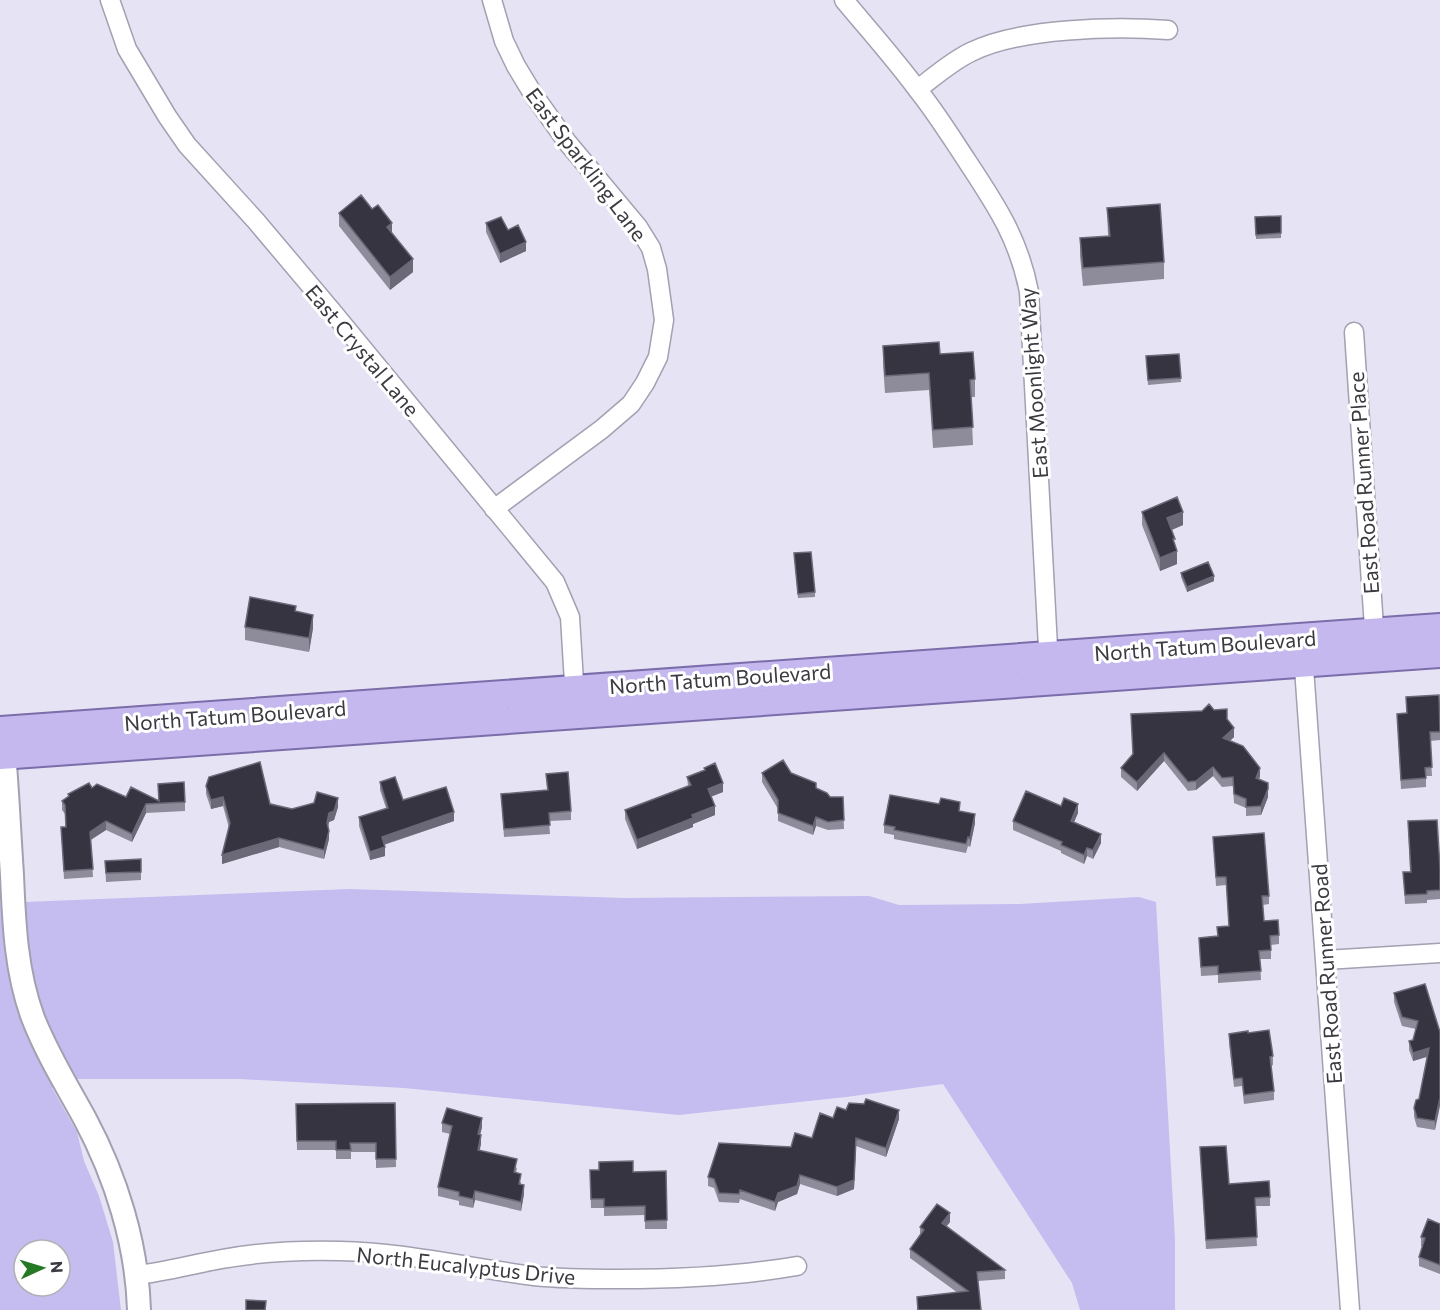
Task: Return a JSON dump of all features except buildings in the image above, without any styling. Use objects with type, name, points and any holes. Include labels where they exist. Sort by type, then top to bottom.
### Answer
[{"type":"main road","name":"North Tatum Boulevard","points":[[1375,645],[1440,628]]},
{"type":"main road","name":"North Tatum Boulevard","points":[[2,743],[1375,645],[1440,652]]},
{"type":"street","name":"East Crystal Lane","points":[[110,0],[128,49],[167,116],[187,145],[323,301],[555,582],[570,617],[575,701]]},
{"type":"street","name":"East Sparkling Lane","points":[[492,0],[504,41],[538,102],[567,142],[638,227],[651,248],[657,269],[664,320],[658,357],[631,404],[602,429],[494,509]]},
{"type":"street","name":"East Moonlight Way","points":[[844,0],[918,89],[1002,215],[1025,269],[1029,292],[1050,668]]},
{"type":"street","points":[[918,89],[970,52],[993,43],[1030,35],[1075,31],[1129,27],[1168,30]]},
{"type":"street","name":"East Road Runner Place","points":[[1354,332],[1375,645]]},
{"type":"street","name":"East Road Runner Road","points":[[1302,650],[1350,1310]]},
{"type":"street","points":[[2,743],[7,931],[33,1018],[61,1079],[85,1119],[109,1169],[122,1212],[136,1275],[139,1310]]},
{"type":"street","points":[[1325,960],[1440,953]]},
{"type":"street","name":"North Eucalyptus Drive","points":[[136,1275],[157,1273],[225,1258],[300,1251],[397,1254],[537,1276],[600,1279],[713,1277],[753,1274],[798,1266]]},
{"type":"shaded area","points":[[350,889],[624,898],[869,896],[899,905],[1020,904],[1139,897],[1156,902],[1175,1239],[1175,1310],[1080,1310],[1072,1283],[943,1084],[679,1115],[404,1088],[240,1079],[77,1079],[52,1088],[77,1132],[84,1161],[99,1196],[113,1242],[121,1310],[0,1310],[0,903]]}]
